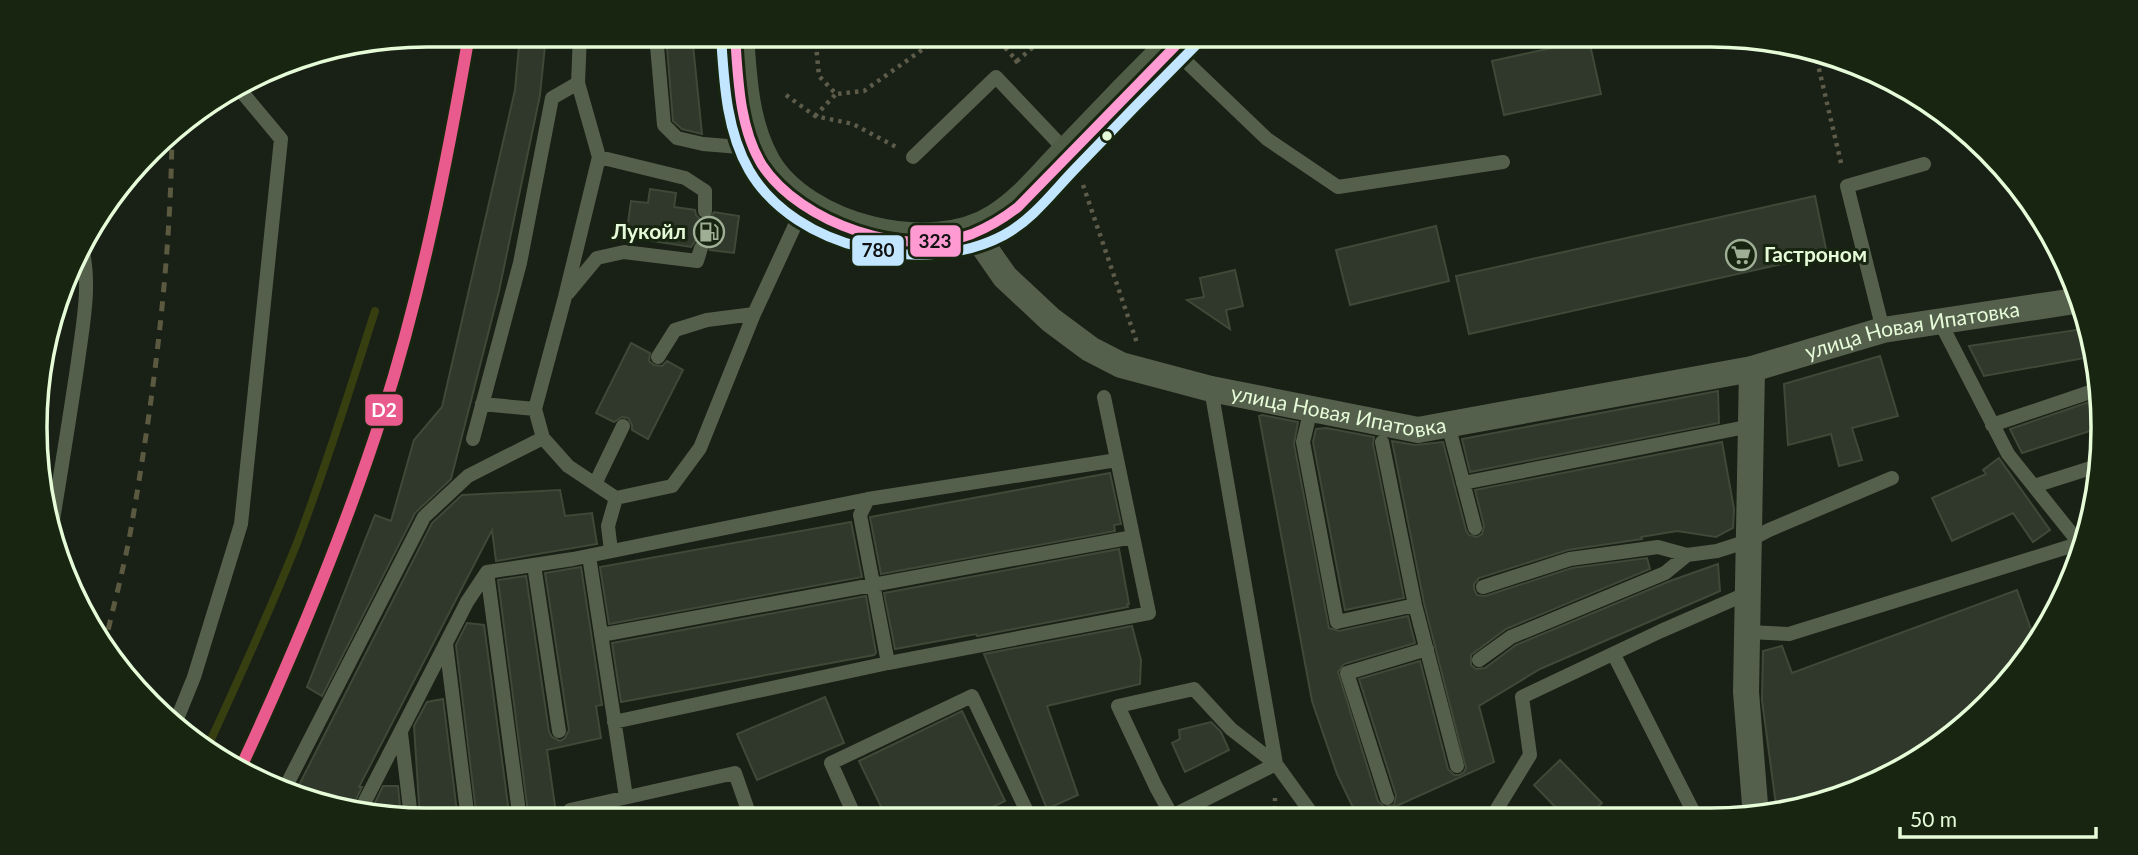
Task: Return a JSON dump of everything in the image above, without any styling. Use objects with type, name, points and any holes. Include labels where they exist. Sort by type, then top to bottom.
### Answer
[{"type":"street","points":[[736,47],[738,86],[746,126],[754,148],[778,186],[803,207],[836,224],[875,237],[919,241],[950,241],[975,234],[998,223],[1026,201],[1076,169],[1175,47]]},
{"type":"street","name":"улица Новая Ипатовка","points":[[975,234],[1005,277],[1051,320],[1090,349],[1121,365],[1211,389],[1419,430],[1752,369],[1883,330],[2070,302]]},
{"type":"street","points":[[1752,369],[1746,691],[1755,805]]},
{"type":"lane","points":[[580,47],[578,83],[599,157],[535,410],[543,438],[568,466],[615,498],[673,486],[700,448],[754,314],[803,207]]},
{"type":"lane","points":[[657,47],[664,125],[677,138],[703,144],[754,148]]},
{"type":"lane","points":[[1184,47],[1267,139],[1338,187],[1503,162]]},
{"type":"lane","points":[[913,157],[996,77],[1076,169]]},
{"type":"lane","points":[[473,439],[520,263],[552,98],[578,83]]},
{"type":"lane","points":[[179,715],[194,677],[241,524],[281,139],[244,94]]},
{"type":"lane","points":[[599,157],[685,178],[705,191],[705,211]]},
{"type":"lane","points":[[1883,330],[1847,186],[1924,164]]},
{"type":"lane","points":[[565,297],[597,258],[624,252],[697,261],[701,248]]},
{"type":"lane","points":[[56,505],[85,311],[85,261]]},
{"type":"lane","points":[[659,357],[675,330],[707,320],[754,314]]},
{"type":"lane","points":[[1939,320],[2008,454],[2075,535]]},
{"type":"lane","points":[[1211,389],[1276,764]]},
{"type":"lane","points":[[1992,425],[2089,392]]},
{"type":"lane","points":[[614,722],[888,663],[1149,613],[1104,397]]},
{"type":"lane","points":[[482,404],[535,410]]},
{"type":"lane","points":[[1311,409],[1303,442],[1337,622],[1415,605]]},
{"type":"lane","points":[[1448,424],[1475,528]]},
{"type":"lane","points":[[595,484],[624,426]]},
{"type":"lane","points":[[1464,483],[1751,426]]},
{"type":"lane","points":[[288,781],[424,517],[468,476],[543,438]]},
{"type":"lane","points":[[1382,442],[1415,605],[1457,765]]},
{"type":"lane","points":[[365,802],[467,602],[487,572],[589,556],[869,499],[1117,460]]},
{"type":"lane","points":[[2034,486],[2088,469]]},
{"type":"lane","points":[[1483,587],[1570,559],[1658,547],[1687,555],[1717,551],[1748,541],[1892,478]]},
{"type":"lane","points":[[611,551],[608,526],[615,498]]},
{"type":"lane","points":[[869,499],[860,515],[888,663]]},
{"type":"lane","points":[[601,635],[1133,537]]},
{"type":"lane","points":[[1747,632],[1789,634],[2072,546]]},
{"type":"lane","points":[[1479,660],[1511,637],[1665,573],[1687,555]]},
{"type":"lane","points":[[589,556],[626,797]]},
{"type":"lane","points":[[534,565],[559,731]]},
{"type":"lane","points":[[487,572],[518,808]]},
{"type":"lane","points":[[1498,808],[1530,755],[1522,697],[1748,593]]},
{"type":"lane","points":[[446,644],[466,808]]},
{"type":"lane","points":[[1387,798],[1347,673],[1427,649]]},
{"type":"lane","points":[[1614,655],[1691,808]]},
{"type":"lane","points":[[1166,808],[1118,706],[1194,689],[1231,729],[1276,764],[1308,808]]},
{"type":"lane","points":[[847,808],[831,763],[972,696],[1025,808]]},
{"type":"lane","points":[[401,731],[410,807]]},
{"type":"lane","points":[[1188,808],[1276,764]]},
{"type":"lane","points":[[579,808],[736,773],[747,808]]},
{"type":"path","points":[[816,47],[819,76],[836,94]]},
{"type":"path","points":[[815,116],[836,94],[864,91],[926,47]]},
{"type":"path","points":[[1017,61],[1033,47]]},
{"type":"path","points":[[1818,62],[1847,186]]},
{"type":"path","points":[[786,95],[815,116],[853,124],[913,157]]},
{"type":"path","points":[[1076,169],[1147,372]]},
{"type":"building","points":[[519,47],[545,47],[540,95],[499,291],[451,479],[415,513],[322,696],[307,687],[375,515],[391,521],[414,440],[442,407],[515,90]]},
{"type":"building","points":[[667,47],[693,47],[702,134],[682,129],[673,121]]},
{"type":"building","points":[[1557,47],[1591,47],[1601,94],[1504,115],[1492,61]]},
{"type":"building","points":[[650,189],[676,193],[674,207],[695,210],[701,220],[709,220],[714,212],[739,216],[734,253],[710,250],[708,242],[703,239],[695,241],[691,247],[626,237],[631,201],[648,203]]},
{"type":"building","points":[[1815,196],[1827,254],[1469,334],[1456,276]]},
{"type":"building","points":[[1436,226],[1449,281],[1350,305],[1336,250]]},
{"type":"building","points":[[1235,270],[1243,306],[1226,310],[1230,329],[1187,300],[1204,297],[1200,278]]},
{"type":"building","points":[[2078,330],[2084,358],[1984,376],[1969,346]]},
{"type":"building","points":[[631,343],[650,353],[649,361],[654,365],[662,366],[667,361],[683,370],[648,439],[632,430],[628,418],[622,417],[614,422],[596,413]]},
{"type":"building","points":[[1880,356],[1898,416],[1852,428],[1862,460],[1839,466],[1831,434],[1788,445],[1784,384]]},
{"type":"building","points":[[1718,391],[1719,423],[1470,472],[1462,439]]},
{"type":"building","points":[[2090,402],[2091,431],[2022,453],[2010,429]]},
{"type":"building","points":[[1259,416],[1298,422],[1294,444],[1329,628],[1339,631],[1408,616],[1415,643],[1344,664],[1338,672],[1378,801],[1384,807],[1394,805],[1396,795],[1359,679],[1420,661],[1448,769],[1454,775],[1459,775],[1466,768],[1424,603],[1392,441],[1415,445],[1443,442],[1466,530],[1469,535],[1477,537],[1482,534],[1484,526],[1475,490],[1722,442],[1734,509],[1733,528],[1716,537],[1677,531],[1568,550],[1479,578],[1474,589],[1477,595],[1485,596],[1572,568],[1647,558],[1650,569],[1506,629],[1471,655],[1471,665],[1476,669],[1485,668],[1516,645],[1718,564],[1720,591],[1540,669],[1479,706],[1494,762],[1392,808],[1353,808],[1337,774],[1312,701]]},
{"type":"building","points":[[1326,428],[1374,437],[1373,444],[1404,598],[1345,610],[1313,442],[1316,429]]},
{"type":"building","points":[[1999,458],[2050,530],[2033,542],[2013,513],[1952,541],[1932,498],[1986,474],[1983,470]]},
{"type":"building","points":[[1110,473],[1121,524],[1114,525],[1115,531],[881,574],[870,517]]},
{"type":"building","points":[[560,490],[565,516],[592,513],[597,544],[496,561],[492,530],[359,787],[362,787],[356,800],[299,786],[432,523],[462,495]]},
{"type":"building","points":[[851,522],[862,577],[609,624],[600,567]]},
{"type":"building","points":[[1119,549],[1128,607],[895,649],[884,593]]},
{"type":"building","points":[[581,567],[602,705],[596,706],[601,738],[547,750],[555,808],[527,808],[498,580],[526,576],[549,732],[560,741],[569,730],[545,573]]},
{"type":"building","points":[[2017,590],[2032,631],[2012,659],[1979,696],[1922,744],[1856,779],[1809,795],[1775,802],[1762,700],[1763,651],[1782,646],[1792,673]]},
{"type":"building","points":[[866,596],[876,653],[874,655],[621,702],[612,643]]},
{"type":"building","points":[[467,623],[484,625],[508,808],[476,808],[456,645]]},
{"type":"building","points":[[1132,626],[1141,660],[1140,684],[1047,706],[1078,795],[1047,808],[984,654]]},
{"type":"building","points":[[825,697],[844,743],[757,780],[737,734]]},
{"type":"building","points":[[443,699],[457,808],[419,808],[414,726],[427,702]]},
{"type":"building","points":[[962,711],[1005,801],[990,808],[882,808],[859,761]]},
{"type":"building","points":[[1211,722],[1221,732],[1229,750],[1185,772],[1172,743],[1180,739],[1179,730]]},
{"type":"building","points":[[1560,760],[1602,803],[1597,808],[1556,808],[1534,785]]},
{"type":"building","points":[[383,786],[398,786],[400,807],[375,803]]},
{"type":"waterway","points":[[211,740],[297,543],[375,311]]},
{"type":"railway","points":[[107,633],[129,539],[154,377],[165,278],[172,147]]},
{"type":"transit line","name":"D2","points":[[244,761],[318,592],[383,412],[410,319],[432,225],[467,47]]},
{"type":"transit line","name":"780","points":[[722,47],[727,105],[735,139],[749,170],[770,197],[797,220],[829,237],[864,248],[901,254],[938,254],[973,248],[1004,235],[1024,222],[1194,47]]},
{"type":"transit line","name":"323","points":[[736,47],[741,102],[754,151],[780,186],[802,204],[857,231],[887,239],[917,242],[946,241],[972,234],[1018,207],[1174,47]]},
{"type":"place","name":"Лукойл","points":[[709,232]]},
{"type":"place","name":"Гастроном","points":[[1741,255]]}]
